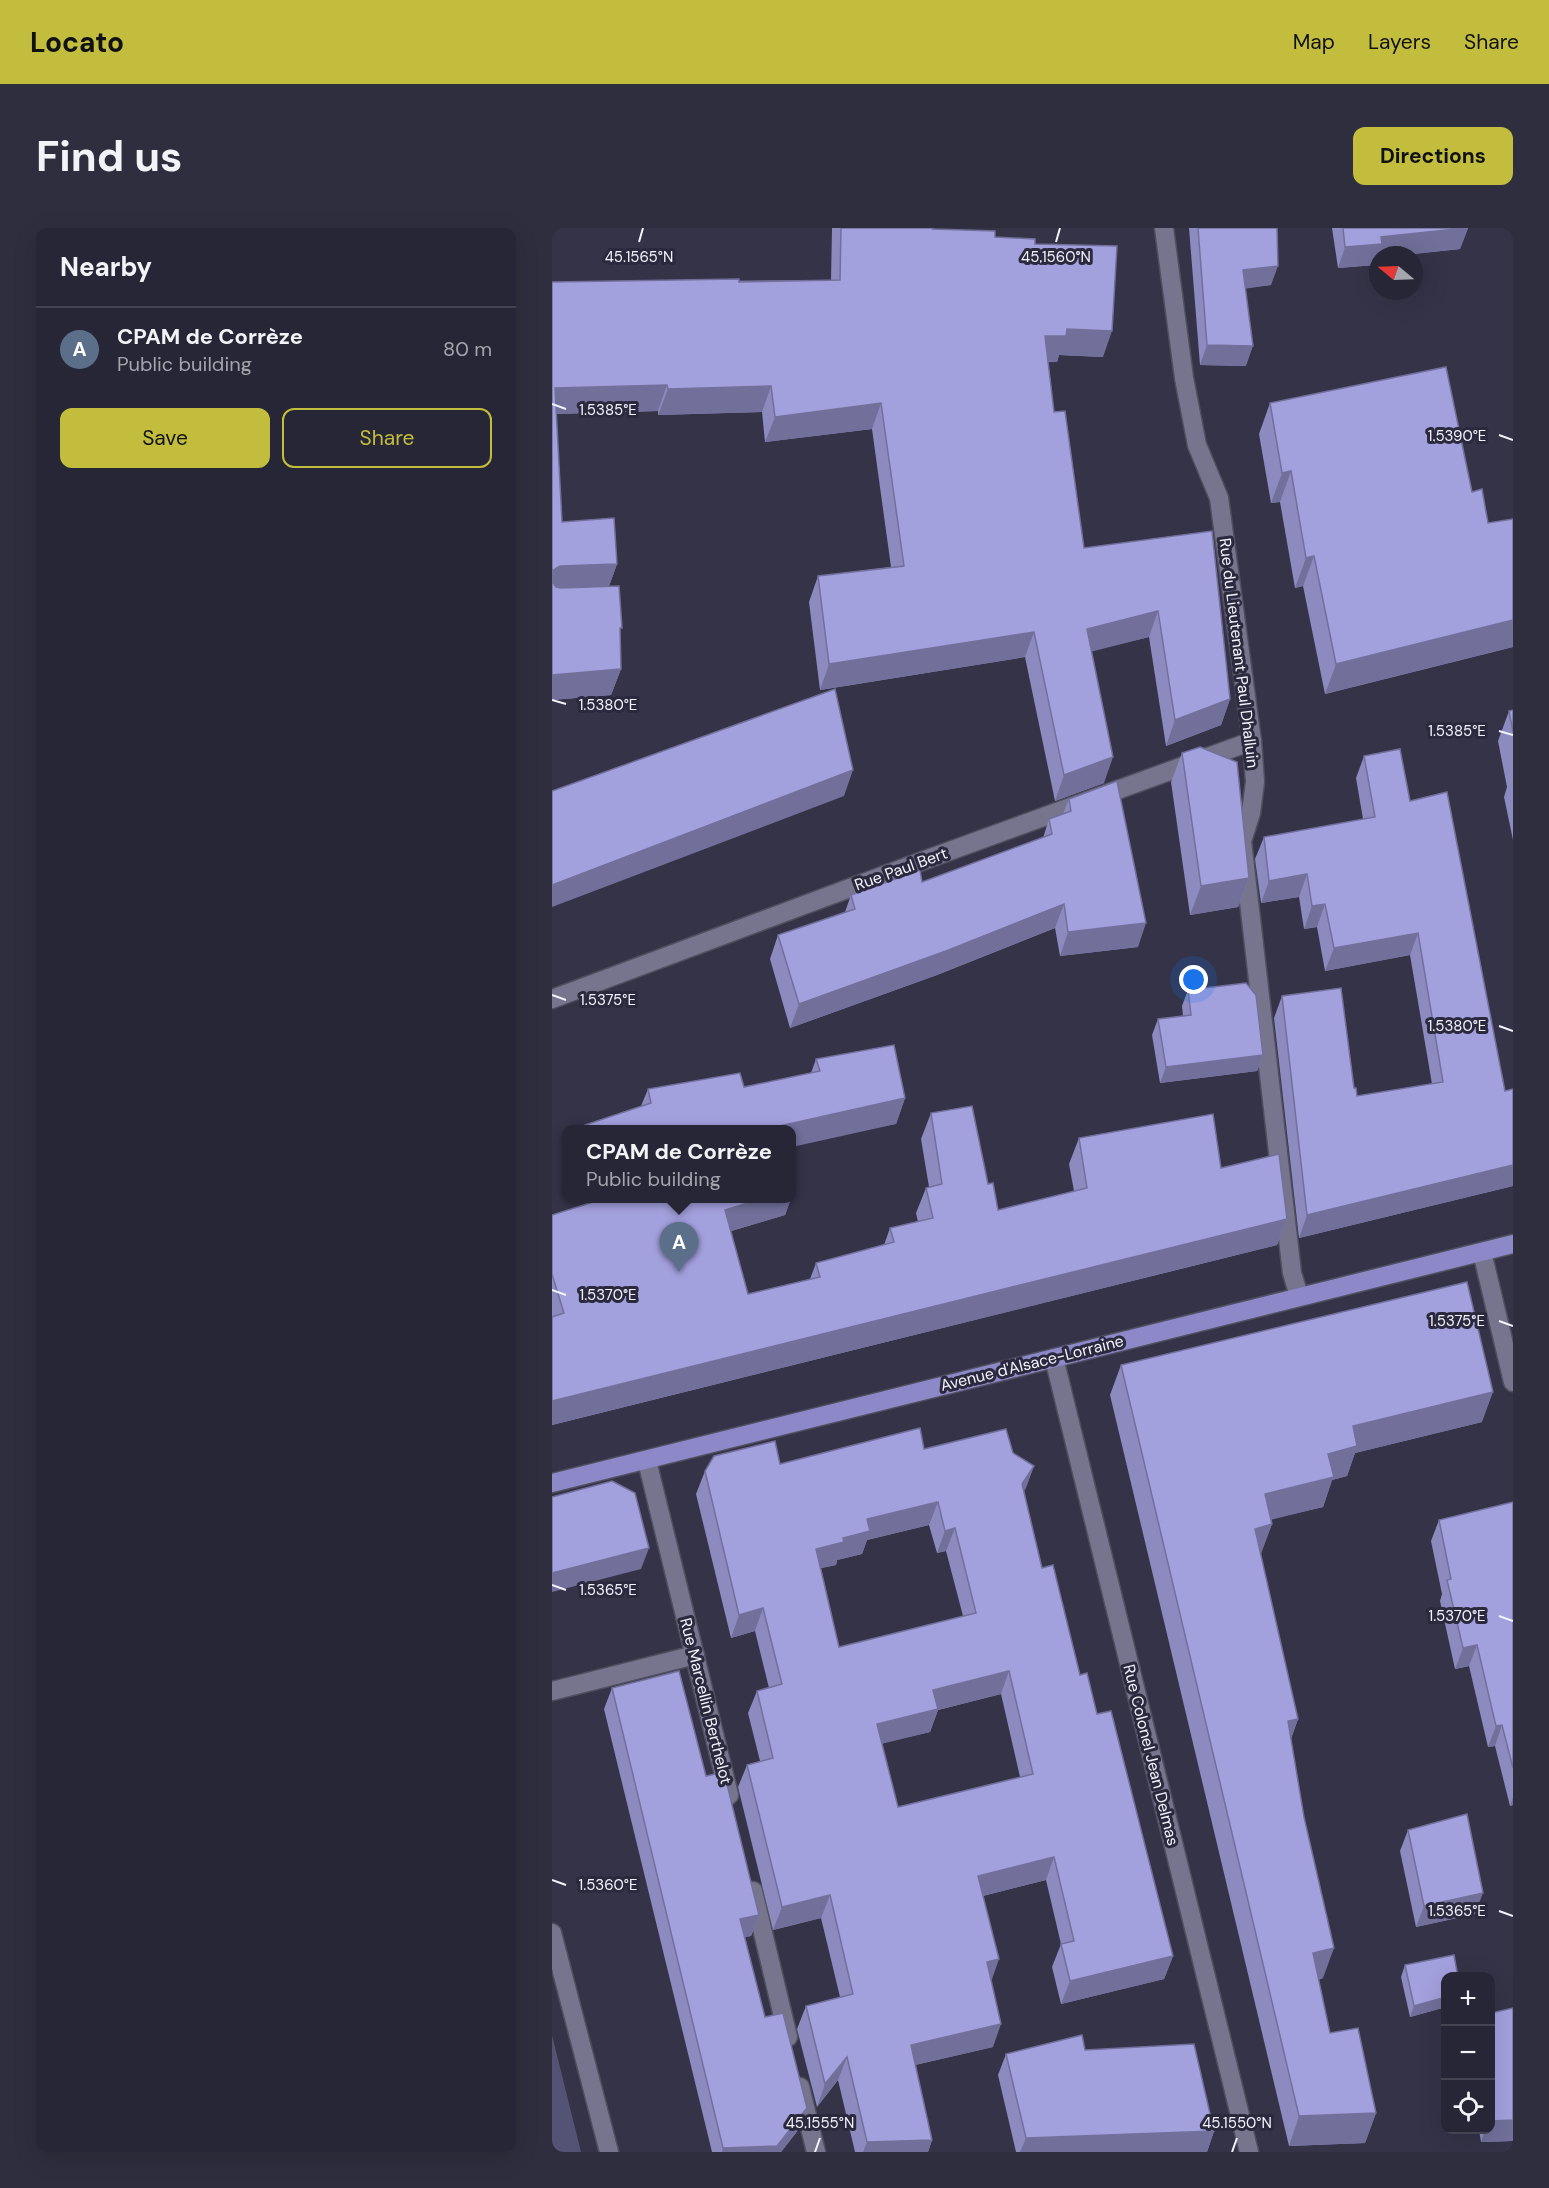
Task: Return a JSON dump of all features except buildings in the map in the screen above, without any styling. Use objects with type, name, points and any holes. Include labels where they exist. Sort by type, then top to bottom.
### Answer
[{"type":"main road","name":"Avenue d'Alsace-Lorraine","points":[[552,1483],[1513,1244]]},
{"type":"street","name":"Rue du Lieutenant Paul Dhalluin","points":[[1164,228],[1184,378],[1197,445],[1219,498],[1252,741],[1255,782],[1251,813],[1242,841],[1292,1273],[1299,1296]]},
{"type":"street","name":"Rue Paul Bert","points":[[552,999],[1252,741]]},
{"type":"street","points":[[1482,1252],[1513,1382]]},
{"type":"street","name":"Rue Colonel Jean Delmas","points":[[1054,1358],[1249,2152]]},
{"type":"street","name":"Rue Marcellin Berthelot","points":[[647,1461],[733,1811]]},
{"type":"street","points":[[552,1691],[695,1655]]},
{"type":"street","points":[[750,1879],[791,2050]]},
{"type":"street","points":[[552,1933],[609,2152]]},
{"type":"street","points":[[797,2072],[816,2152]]},
{"type":"shaded area","points":[[552,2035],[581,2152],[552,2152]]},
{"type":"place","name":"CPAM de Corrèze","points":[[679,1272]]}]
